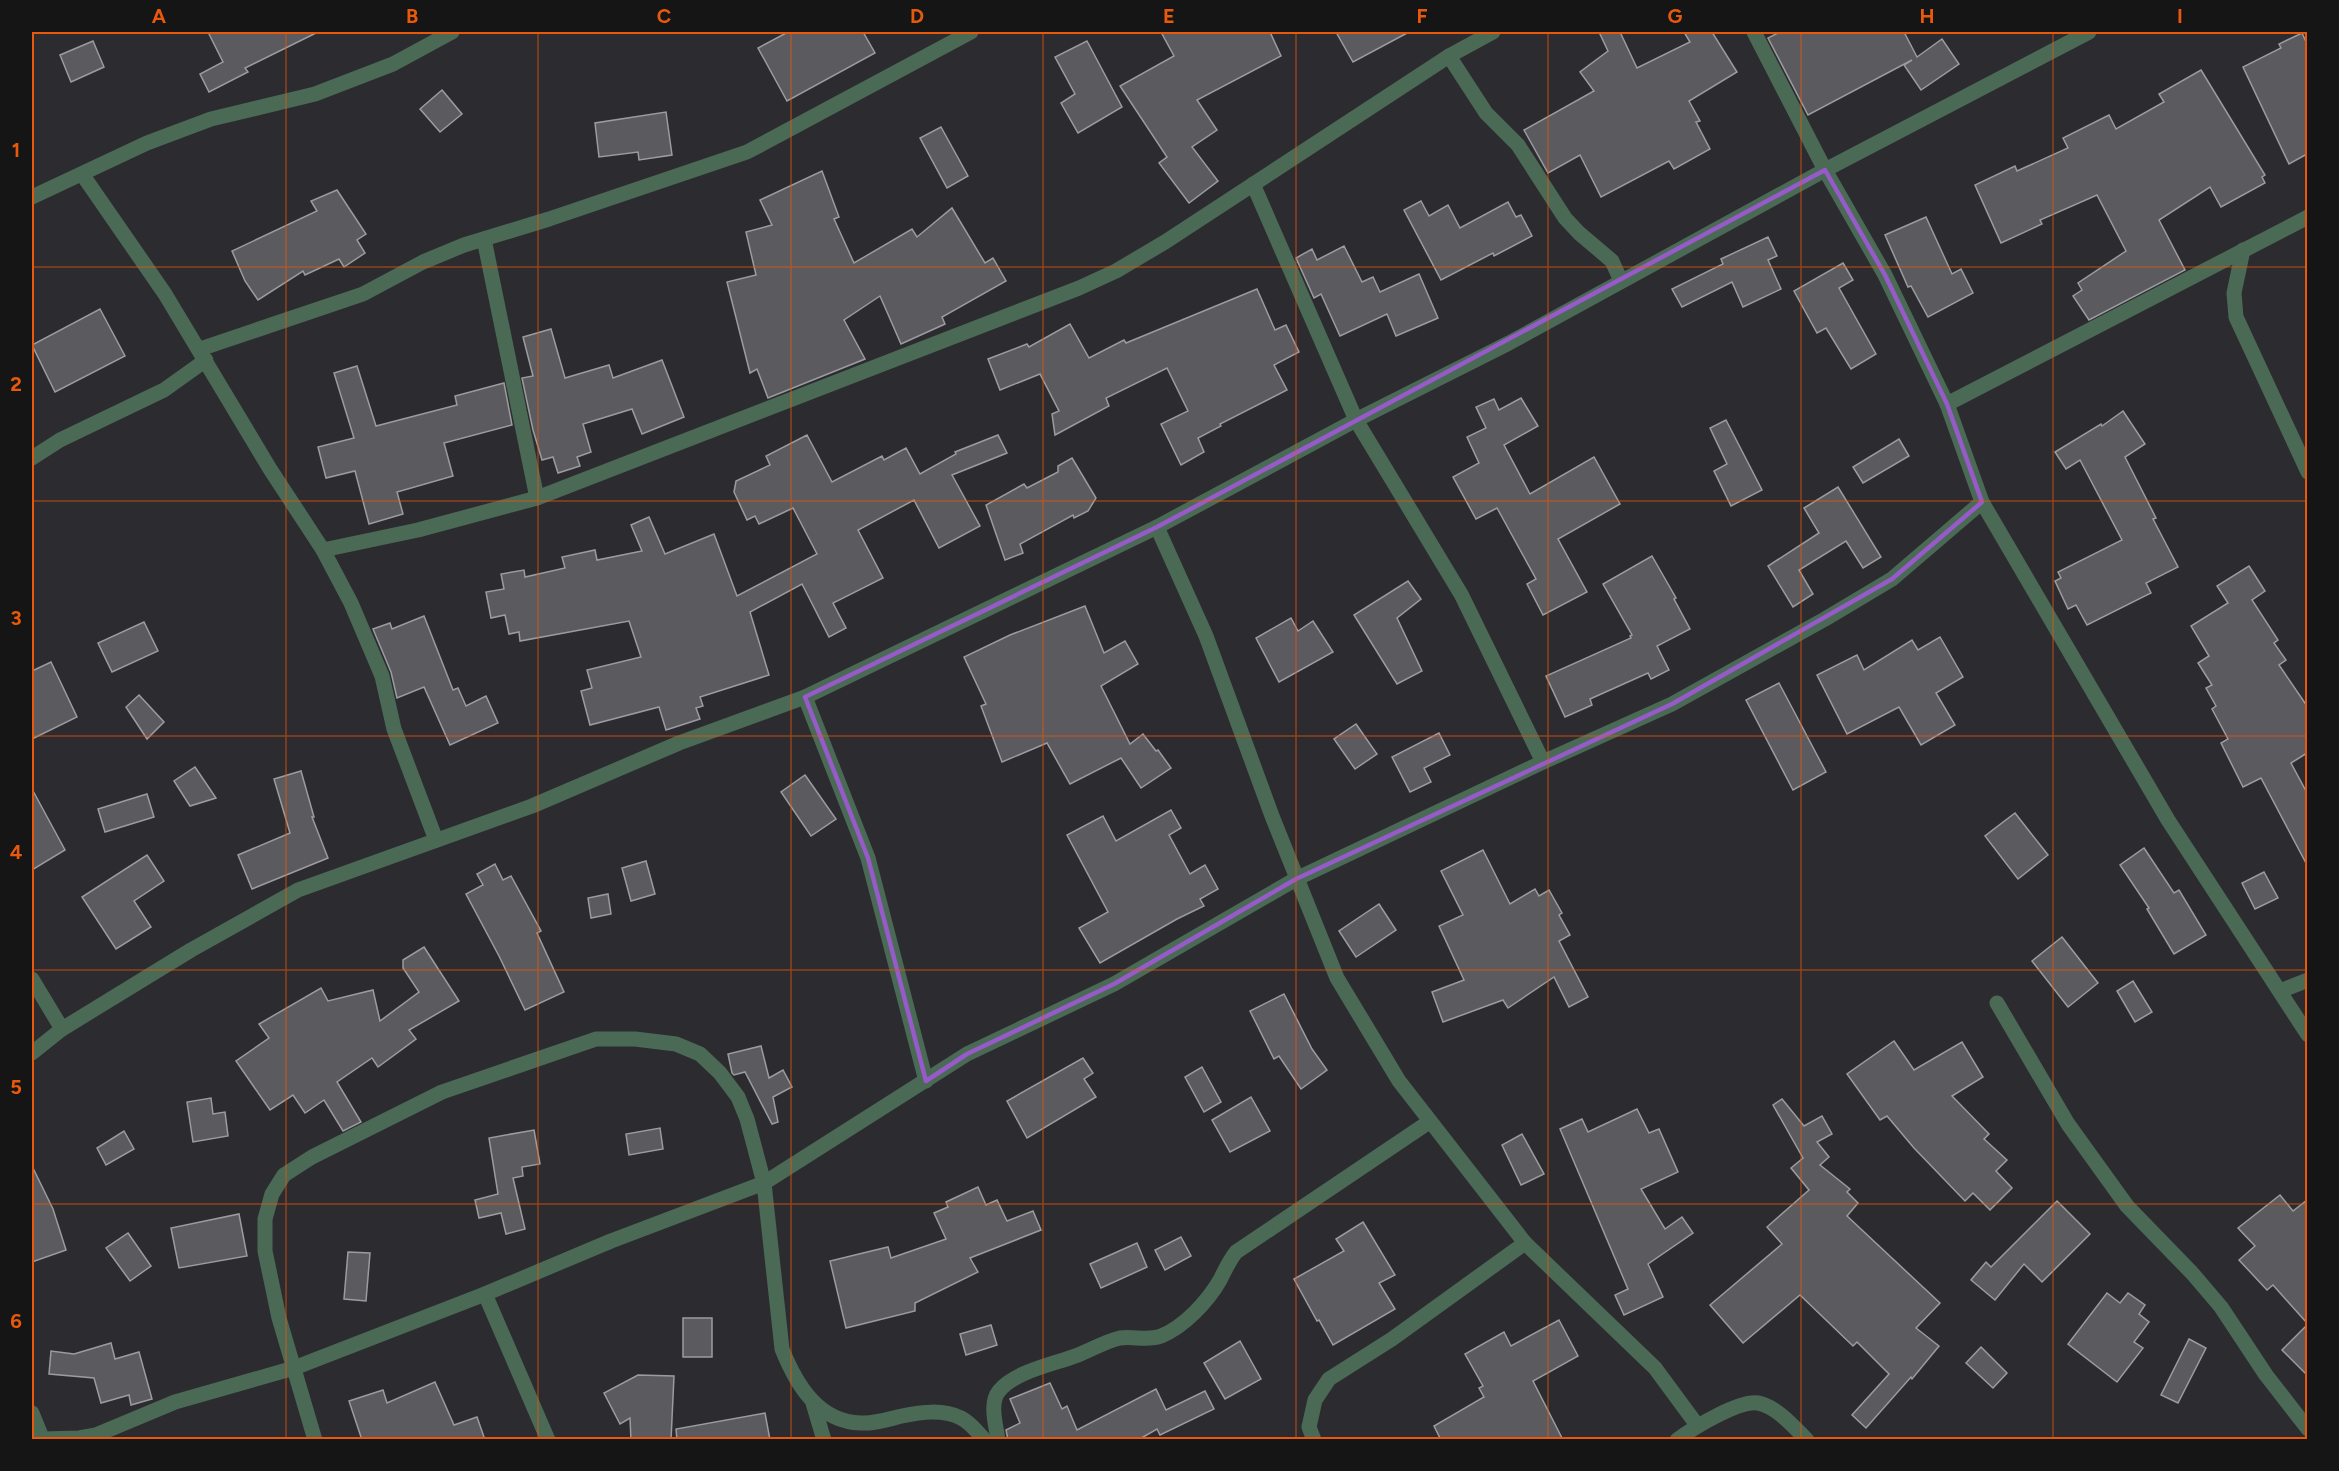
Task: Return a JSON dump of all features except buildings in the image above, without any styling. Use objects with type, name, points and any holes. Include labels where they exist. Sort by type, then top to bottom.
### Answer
[{"type":"street","points":[[32,197],[147,143],[211,119],[315,94],[393,64],[453,32]]},
{"type":"street","points":[[32,458],[60,440],[164,390],[203,355],[363,294],[423,262],[484,239],[747,152],[971,32]]},
{"type":"street","points":[[323,550],[418,530],[537,498],[1079,288],[1116,271],[1165,242],[1449,56],[1493,32]]},
{"type":"street","points":[[1754,32],[1825,170],[1885,275],[1947,404],[1982,502],[2169,820],[2307,1035]]},
{"type":"street","points":[[32,1053],[62,1029],[191,950],[298,890],[532,806],[679,743],[805,697],[1157,527],[1356,420],[1509,343],[1825,170],[2089,32]]},
{"type":"street","points":[[1449,56],[1486,113],[1518,145],[1565,218],[1612,261],[1622,281]]},
{"type":"street","points":[[82,174],[165,294],[270,469],[323,550],[351,603],[382,676],[394,729],[436,840]]},
{"type":"street","points":[[1253,184],[1356,420],[1461,594],[1543,762]]},
{"type":"street","points":[[1947,404],[2307,217]]},
{"type":"street","points":[[484,239],[537,498]]},
{"type":"street","points":[[2243,250],[2234,293],[2236,317],[2307,472]]},
{"type":"street","points":[[32,1413],[43,1439],[79,1438],[111,1431],[175,1402],[294,1368],[485,1294],[611,1241],[764,1183],[968,1054],[1114,984],[1296,879],[1543,762],[1672,704],[1892,579],[1982,502]]},
{"type":"street","points":[[1157,527],[1206,636],[1296,879],[1337,978],[1399,1082],[1525,1243],[1656,1368],[1697,1425]]},
{"type":"street","points":[[805,697],[868,858],[926,1081]]},
{"type":"street","points":[[32,979],[62,1029]]},
{"type":"street","points":[[2280,991],[2307,980]]},
{"type":"street","points":[[1997,1003],[2068,1124],[2127,1206],[2221,1307],[2266,1375],[2307,1429]]},
{"type":"street","points":[[315,1440],[279,1318],[265,1251],[265,1219],[272,1194],[284,1175],[312,1157],[442,1092],[596,1038],[635,1039],[676,1044],[700,1054],[720,1073],[738,1097],[747,1119],[764,1183],[782,1349],[791,1373],[813,1403],[838,1420],[862,1424],[916,1413],[946,1413],[966,1421],[985,1440]]},
{"type":"street","points":[[998,1440],[994,1414],[995,1401],[999,1391],[1010,1382],[1045,1366],[1120,1338],[1150,1339],[1161,1336],[1179,1325],[1213,1290],[1236,1252],[1429,1122]]},
{"type":"street","points":[[1314,1440],[1309,1427],[1315,1400],[1329,1378],[1392,1339],[1525,1243]]},
{"type":"street","points":[[485,1294],[548,1440]]},
{"type":"street","points":[[813,1403],[824,1440]]},
{"type":"street","points":[[1677,1440],[1697,1425],[1737,1407],[1758,1403],[1774,1411],[1807,1440]]},
{"type":"highlighted area","points":[[1825,170],[1885,275],[1947,404],[1982,502],[1892,579],[1672,704],[1296,879],[1114,984],[967,1054],[926,1081],[868,858],[805,697],[1157,527]]}]
